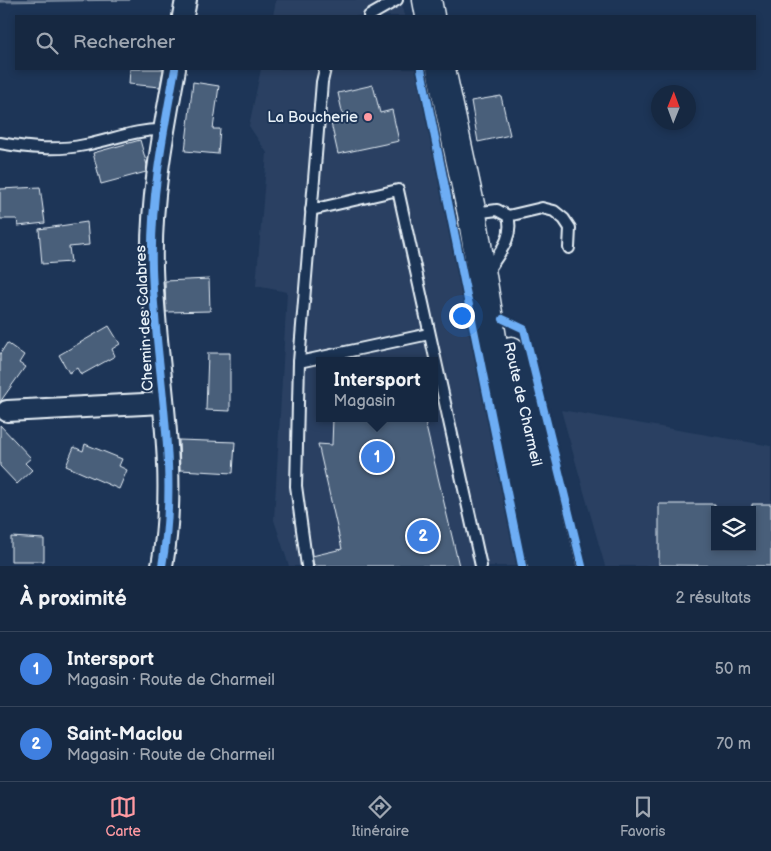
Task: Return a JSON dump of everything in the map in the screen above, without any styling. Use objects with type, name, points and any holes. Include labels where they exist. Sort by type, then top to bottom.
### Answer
[{"type":"main road","points":[[427,0],[430,15]]},
{"type":"main road","name":"Route de Charmeil","points":[[441,70],[472,214],[503,406],[542,566]]},
{"type":"main road","name":"Route de Charmeil","points":[[472,214],[489,269],[562,566]]},
{"type":"street","points":[[183,15],[186,0]]},
{"type":"street","name":"Chemin des Calabres","points":[[162,566],[170,496],[169,450],[163,403],[152,268],[153,223],[164,130],[174,70]]},
{"type":"street","points":[[7,411],[163,403]]},
{"type":"lane","points":[[371,15],[397,0]]},
{"type":"lane","points":[[307,566],[296,486],[299,362],[322,82],[325,70]]},
{"type":"lane","points":[[0,143],[29,148],[60,149],[86,145],[148,130],[164,130]]},
{"type":"lane","points":[[311,210],[398,190],[434,357]]},
{"type":"lane","points":[[472,214],[496,210],[508,216],[542,208],[554,211],[564,219],[570,228],[569,248]]},
{"type":"lane","points":[[489,269],[510,236],[508,216]]},
{"type":"lane","points":[[322,357],[429,334]]},
{"type":"lane","points":[[299,362],[316,358]]},
{"type":"lane","points":[[438,374],[481,566]]},
{"type":"shaded area","points":[[0,0],[130,0],[0,2]]},
{"type":"shaded area","points":[[276,0],[401,0],[405,15],[273,15]]},
{"type":"shaded area","points":[[261,70],[416,70],[519,566],[289,566],[274,520],[287,292],[256,286],[267,153],[249,126]]},
{"type":"shaded area","points":[[561,410],[771,446],[771,566],[605,566]]},
{"type":"building","points":[[130,70],[163,70],[160,87],[129,84]]},
{"type":"building","points":[[193,82],[219,86],[213,129],[220,129],[218,154],[185,151]]},
{"type":"building","name":"La Boucherie","points":[[373,85],[380,113],[392,110],[399,141],[338,154],[331,123],[344,120],[338,93]]},
{"type":"building","points":[[501,96],[510,135],[478,142],[471,101]]},
{"type":"building","points":[[140,140],[147,165],[146,172],[101,184],[93,153]]},
{"type":"building","points":[[40,187],[45,223],[18,226],[17,219],[0,219],[0,189]]},
{"type":"building","points":[[87,222],[89,245],[69,247],[71,262],[42,264],[39,229]]},
{"type":"building","points":[[209,279],[210,311],[166,312],[165,281]]},
{"type":"building","points":[[109,326],[120,344],[112,349],[115,356],[81,375],[77,368],[69,373],[59,355]]},
{"type":"building","points":[[7,343],[24,355],[19,363],[25,367],[0,402],[0,354]]},
{"type":"building","points":[[208,353],[230,353],[230,411],[206,410]]},
{"type":"building","points":[[333,422],[425,422],[459,566],[314,566],[312,556],[342,549],[318,444],[332,445]]},
{"type":"building","points":[[0,425],[31,458],[25,463],[32,470],[17,484],[0,466]]},
{"type":"building","points":[[179,440],[235,442],[233,473],[180,470]]},
{"type":"building","points":[[85,444],[122,459],[119,466],[127,470],[119,489],[66,466],[74,447],[83,451]]},
{"type":"building","points":[[659,504],[715,504],[715,506],[711,506],[711,551],[756,551],[756,506],[752,506],[752,504],[771,504],[771,566],[659,565]]},
{"type":"building","points":[[11,537],[44,539],[44,561],[11,561]]},
{"type":"cycle path","points":[[162,566],[167,528],[168,454],[154,306],[152,243],[158,168],[175,70]]},
{"type":"cycle path","points":[[421,70],[522,566]]},
{"type":"cycle path","points":[[503,319],[524,329],[582,566]]},
{"type":"place","name":"La Boucherie","points":[[368,117]]},
{"type":"place","name":"Intersport","points":[[377,457]]},
{"type":"place","name":"Saint-Maclou","points":[[423,536]]}]
